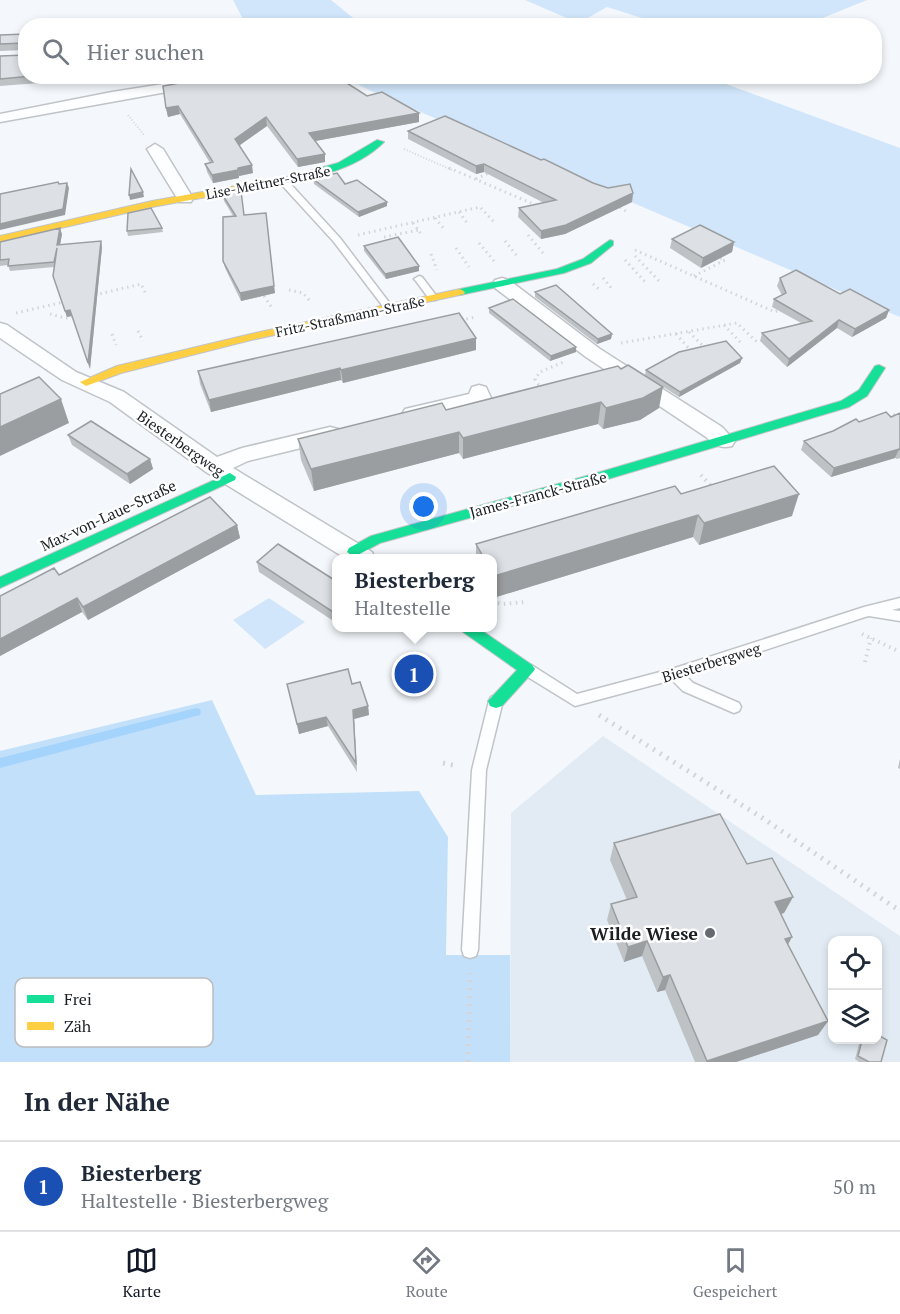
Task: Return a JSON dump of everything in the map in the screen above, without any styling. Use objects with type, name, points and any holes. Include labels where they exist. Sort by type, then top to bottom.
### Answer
[{"type":"street","points":[[0,118],[112,96],[201,84]]},
{"type":"street","name":"Lise-Meitner-Straße","points":[[0,239],[185,198],[336,169],[363,155],[380,142]]},
{"type":"street","name":"Lise-Meitner-Straße","points":[[155,149],[185,198]]},
{"type":"street","name":"Fritz-Straßmann-Straße","points":[[77,379],[569,268],[587,261],[610,243]]},
{"type":"street","points":[[502,284],[592,353],[714,432],[724,441]]},
{"type":"street","name":"Biesterbergweg","points":[[7,321],[77,379],[117,397],[222,472],[357,554]]},
{"type":"street","name":"James-Franck-Straße","points":[[360,554],[376,539],[724,441],[845,404],[863,393],[879,368]]},
{"type":"street","points":[[44,387],[77,379]]},
{"type":"street","points":[[398,418],[480,398],[479,392]]},
{"type":"street","points":[[222,472],[242,455],[353,428]]},
{"type":"street","name":"Max-von-Laue-Straße","points":[[0,583],[222,472]]},
{"type":"street","points":[[475,632],[527,669],[496,701]]},
{"type":"lane","points":[[283,181],[337,240],[388,307]]},
{"type":"lane","points":[[419,279],[433,298]]},
{"type":"lane","name":"Biesterbergweg","points":[[575,700],[675,674],[864,612],[900,603]]},
{"type":"lane","points":[[864,612],[900,616]]},
{"type":"lane","points":[[527,669],[575,700]]},
{"type":"lane","points":[[675,674],[688,687],[735,707]]},
{"type":"lane","points":[[470,950],[478,770],[496,701]]},
{"type":"path","points":[[112,96],[155,149]]},
{"type":"path","points":[[380,142],[540,207]]},
{"type":"path","points":[[424,158],[433,153]]},
{"type":"path","points":[[475,179],[500,168]]},
{"type":"path","points":[[531,203],[539,199]]},
{"type":"path","points":[[337,240],[480,207],[494,222]]},
{"type":"path","points":[[620,207],[627,212]]},
{"type":"path","points":[[459,212],[468,224]]},
{"type":"path","points":[[435,218],[445,230]]},
{"type":"path","points":[[413,223],[422,235]]},
{"type":"path","points":[[384,237],[418,230]]},
{"type":"path","points":[[641,252],[775,312],[783,308]]},
{"type":"path","points":[[635,256],[660,282]]},
{"type":"path","points":[[694,276],[725,260],[720,258]]},
{"type":"path","points":[[625,260],[647,284]]},
{"type":"path","points":[[95,295],[141,284],[147,296]]},
{"type":"path","points":[[7,321],[72,300]]},
{"type":"path","points":[[50,314],[65,318],[82,315]]},
{"type":"path","points":[[455,322],[476,317]]},
{"type":"path","points":[[538,393],[534,388],[540,387],[535,379],[540,372],[558,363],[623,342],[738,322],[758,342]]},
{"type":"path","points":[[724,325],[743,345]]},
{"type":"path","points":[[689,332],[707,350]]},
{"type":"path","points":[[676,334],[694,354]]},
{"type":"path","points":[[893,415],[900,417]]},
{"type":"path","points":[[697,471],[717,494]]},
{"type":"path","points":[[497,603],[525,602]]},
{"type":"path","points":[[865,662],[871,639]]},
{"type":"path","points":[[888,646],[900,652]]},
{"type":"path","points":[[575,700],[761,816],[900,911]]},
{"type":"path","points":[[468,1062],[470,950]]},
{"type":"shaded area","points":[[233,0],[331,0],[353,18],[242,18]]},
{"type":"shaded area","points":[[525,0],[867,0],[823,18],[642,18],[607,7],[588,18],[566,18]]},
{"type":"shaded area","points":[[357,84],[726,84],[900,148],[900,317]]},
{"type":"shaded area","points":[[269,598],[305,622],[265,649],[233,620]]},
{"type":"shaded area","points":[[212,700],[256,795],[419,791],[448,837],[446,955],[510,955],[510,1062],[0,1062],[0,751]]},
{"type":"shaded area","points":[[603,736],[900,936],[900,1062],[510,1062],[511,813]]},
{"type":"building","points":[[18,34],[18,43],[0,44],[0,35]]},
{"type":"building","points":[[18,55],[18,77],[0,79],[0,56]]},
{"type":"building","points":[[174,84],[348,84],[367,96],[382,92],[419,113],[309,133],[325,154],[297,159],[266,117],[235,139],[252,165],[212,175],[205,164],[213,162],[178,106],[166,108],[163,86]]},
{"type":"building","points":[[445,116],[593,183],[608,188],[630,184],[633,193],[566,225],[541,231],[519,208],[556,200],[484,164],[476,166],[408,131]]},
{"type":"building","points":[[131,169],[143,192],[129,195]]},
{"type":"building","points":[[337,173],[345,184],[357,180],[387,202],[358,212],[313,179]]},
{"type":"building","points":[[58,182],[59,184],[67,183],[63,209],[0,224],[0,194]]},
{"type":"building","points":[[241,191],[244,215],[266,213],[274,286],[240,293],[223,261],[223,217],[236,216],[222,194]]},
{"type":"building","points":[[151,208],[162,228],[127,231],[128,213]]},
{"type":"building","points":[[700,225],[734,242],[703,258],[672,239]]},
{"type":"building","points":[[60,228],[57,245],[101,241],[88,363],[70,310],[65,311],[53,276],[57,248],[54,262],[8,266],[9,259],[0,260],[0,242]]},
{"type":"building","points":[[398,237],[419,266],[385,274],[364,246]]},
{"type":"building","points":[[796,270],[840,294],[850,289],[889,310],[855,329],[839,320],[789,359],[762,333],[812,321],[774,299],[786,293],[780,278]]},
{"type":"building","points":[[556,285],[612,334],[598,339],[535,292]]},
{"type":"building","points":[[513,299],[576,347],[551,356],[489,308]]},
{"type":"building","points":[[459,313],[476,338],[209,400],[198,371]]},
{"type":"building","points":[[726,341],[742,358],[680,392],[646,370],[679,352]]},
{"type":"building","points":[[628,365],[663,387],[643,398],[606,408],[601,402],[463,438],[459,432],[311,469],[298,439],[442,403],[446,410],[618,366],[621,369]]},
{"type":"building","points":[[39,377],[61,399],[0,427],[0,394]]},
{"type":"building","points":[[886,412],[891,417],[900,413],[900,450],[834,468],[804,441],[833,431],[856,419],[859,422]]},
{"type":"building","points":[[91,421],[150,459],[127,474],[68,435]]},
{"type":"building","points":[[774,466],[799,494],[704,523],[698,515],[497,575],[497,554],[482,554],[476,544],[675,486],[681,494]]},
{"type":"building","points":[[210,497],[237,525],[83,607],[77,598],[0,639],[0,596],[54,568],[59,575]]},
{"type":"building","points":[[278,544],[332,578],[332,611],[257,562]]},
{"type":"building","points":[[348,669],[352,684],[360,682],[368,706],[353,710],[356,763],[326,717],[297,724],[287,684]]},
{"type":"building","points":[[720,814],[747,864],[772,858],[793,897],[775,902],[792,937],[785,939],[828,1021],[707,1061],[670,975],[663,977],[647,941],[628,947],[611,904],[637,897],[614,843]]},
{"type":"building","points":[[882,1037],[887,1040],[881,1062],[869,1062],[858,1056],[861,1044],[882,1044]]},
{"type":"waterway","points":[[0,763],[196,712]]},
{"type":"traffic: fast","points":[[270,183],[328,170],[354,159],[380,142]]},
{"type":"traffic: fast","points":[[460,292],[560,271],[587,261],[610,243]]},
{"type":"traffic: fast","points":[[354,552],[376,539],[593,479],[845,404],[863,393],[879,368]]},
{"type":"traffic: fast","points":[[0,583],[230,477]]},
{"type":"traffic: fast","points":[[474,632],[527,669],[496,701]]},
{"type":"traffic: slow","points":[[0,239],[152,204],[270,183]]},
{"type":"traffic: slow","points":[[86,382],[117,370],[251,337],[460,292]]},
{"type":"place","name":"Biesterberg","points":[[414,674]]},
{"type":"place","name":"Wilde Wiese","points":[[710,933]]}]
